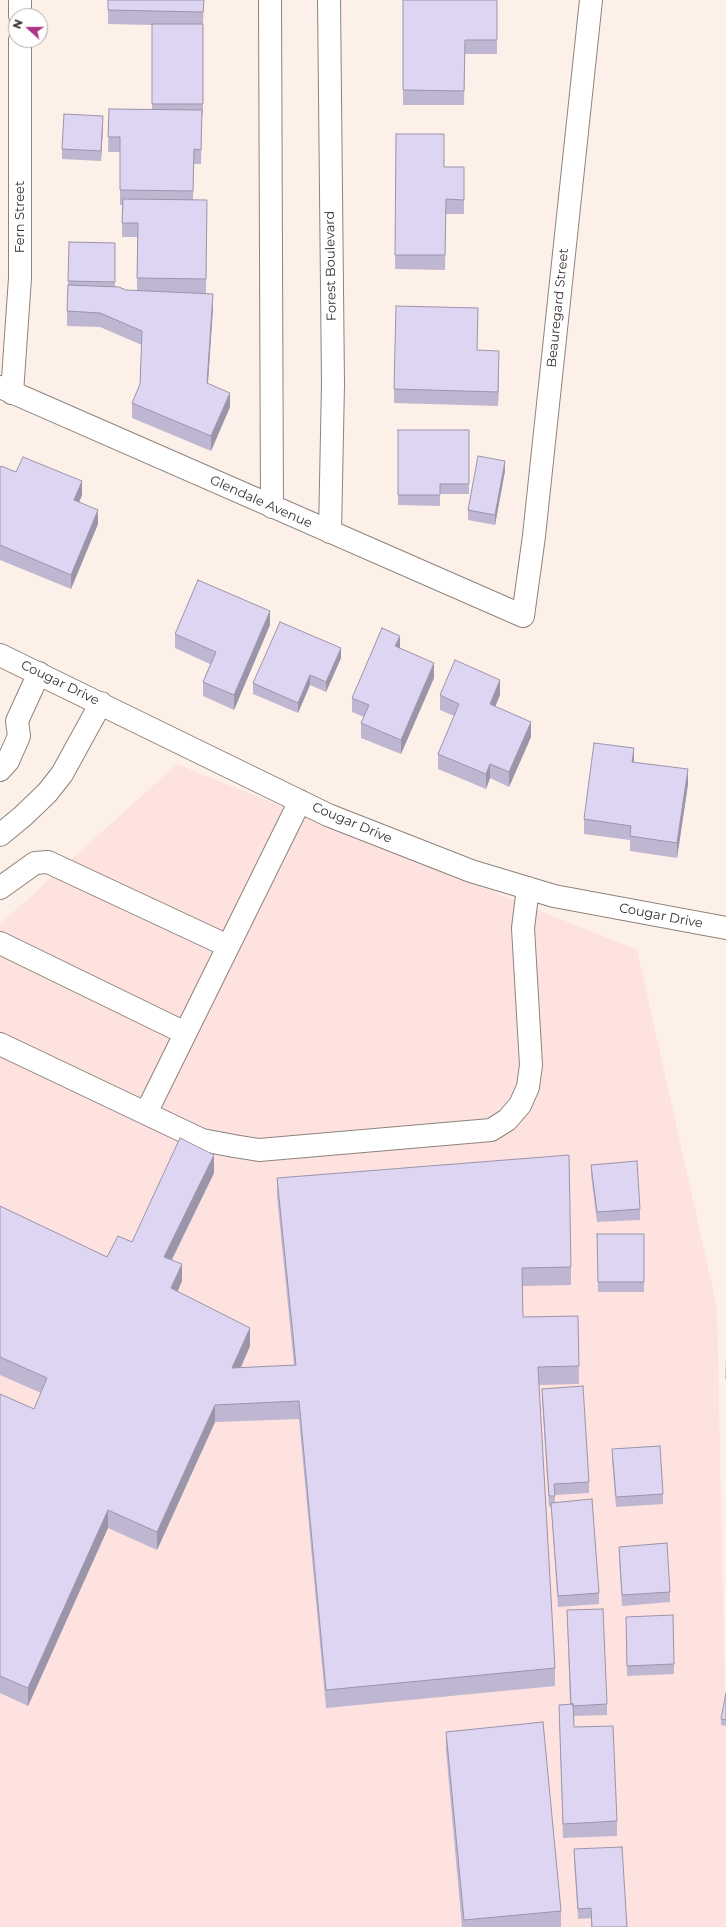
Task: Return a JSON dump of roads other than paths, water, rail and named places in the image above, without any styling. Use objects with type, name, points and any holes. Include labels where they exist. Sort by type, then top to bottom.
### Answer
[{"type":"street","points":[[270,0],[272,508]]},
{"type":"street","name":"Forest Boulevard","points":[[329,0],[333,376],[330,532]]},
{"type":"street","name":"Beauregard Street","points":[[523,616],[534,536],[591,0]]},
{"type":"street","name":"Fern Street","points":[[6,390],[20,278],[20,48]]},
{"type":"street","name":"Glendale Avenue","points":[[6,390],[272,508],[523,616]]},
{"type":"street","name":"Cougar Drive","points":[[0,654],[328,815],[472,871],[554,896],[726,928]]},
{"type":"street","points":[[0,770],[8,761],[19,736],[8,726],[39,673]]},
{"type":"street","points":[[0,835],[47,793],[62,774],[102,703]]},
{"type":"street","points":[[146,1113],[300,801]]},
{"type":"street","points":[[0,888],[35,863],[48,862],[228,946]]},
{"type":"street","points":[[0,1044],[202,1140],[259,1150],[491,1130],[507,1120],[520,1105],[528,1087],[531,1065],[523,928],[528,888]]},
{"type":"street","points":[[0,943],[185,1033]]}]
